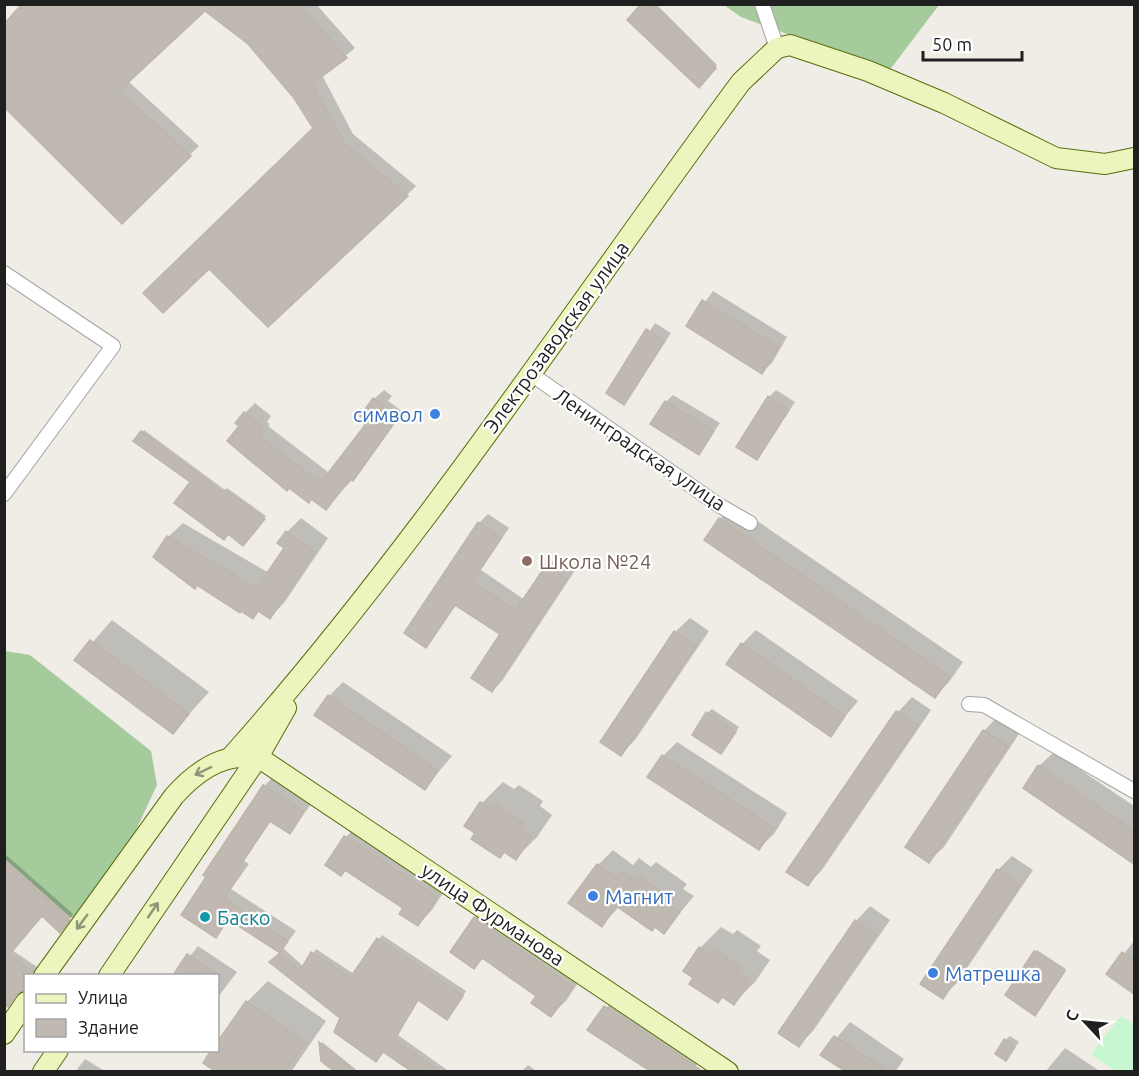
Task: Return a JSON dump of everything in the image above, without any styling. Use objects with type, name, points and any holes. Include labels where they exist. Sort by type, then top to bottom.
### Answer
[{"type":"street","points":[[762,4],[777,48],[790,45],[944,103],[1056,158],[1105,164],[1134,158]]},
{"type":"street","name":"Электрозаводская улица","points":[[45,974],[174,796],[193,775],[231,757],[307,672],[531,374],[741,82],[777,48]]},
{"type":"street","points":[[4,273],[112,346],[4,494]]},
{"type":"street","name":"Ленинградская улица","points":[[531,374],[717,504],[750,523]]},
{"type":"street","name":"Электрозаводская улица","points":[[110,974],[258,756],[307,672]]},
{"type":"street","points":[[969,704],[984,705],[1134,791]]},
{"type":"street","name":"Электрозаводская улица","points":[[231,757],[258,756]]},
{"type":"street","name":"улица Фурманова","points":[[258,756],[728,1071]]},
{"type":"street","points":[[4,1034],[24,1005]]},
{"type":"street","points":[[43,1071],[57,1052]]},
{"type":"green space","points":[[724,5],[939,5],[889,71],[741,17]]},
{"type":"green space","points":[[5,651],[30,655],[151,751],[157,785],[129,845],[77,923],[5,859]]},
{"type":"green space","points":[[1121,1016],[1134,1025],[1134,1071],[1115,1071],[1091,1054]]},
{"type":"building","points":[[22,4],[298,4],[347,58],[312,84],[344,143],[408,196],[268,327],[209,269],[163,313],[143,293],[313,128],[294,98],[248,44],[205,11],[119,91],[191,156],[122,224],[4,107],[4,24]]},
{"type":"building","points":[[641,4],[652,4],[716,68],[699,88],[627,20]]},
{"type":"building","points":[[702,300],[779,347],[762,374],[686,326]]},
{"type":"building","points":[[646,329],[665,341],[624,405],[606,393]]},
{"type":"building","points":[[768,396],[789,410],[757,460],[736,447]]},
{"type":"building","points":[[373,398],[383,406],[380,411],[395,422],[353,481],[350,479],[326,510],[311,499],[309,503],[289,488],[287,491],[227,441],[239,426],[235,423],[244,412],[263,427],[259,432],[262,434],[260,437],[318,481],[321,478],[323,480],[365,425],[363,423],[365,420],[360,416]]},
{"type":"building","points":[[665,401],[714,431],[699,455],[650,424]]},
{"type":"building","points":[[141,431],[222,492],[224,490],[265,519],[243,546],[228,534],[224,540],[174,503],[190,482],[133,441]]},
{"type":"building","points":[[719,518],[950,677],[935,698],[704,540]]},
{"type":"building","points":[[478,522],[501,538],[472,581],[516,610],[546,565],[567,579],[492,692],[471,678],[500,634],[455,605],[426,648],[404,633]]},
{"type":"building","points":[[286,531],[315,552],[270,619],[258,611],[253,619],[241,611],[240,613],[197,585],[195,589],[153,557],[167,536],[257,588],[284,548],[277,543]]},
{"type":"building","points":[[674,631],[696,646],[621,756],[600,742]]},
{"type":"building","points":[[90,640],[189,714],[173,734],[74,660]]},
{"type":"building","points":[[741,643],[845,716],[831,737],[726,664]]},
{"type":"building","points":[[328,695],[438,771],[425,790],[314,715]]},
{"type":"building","points":[[896,711],[918,725],[808,886],[786,872]]},
{"type":"building","points":[[706,712],[736,732],[721,754],[692,735]]},
{"type":"building","points":[[983,730],[1008,746],[929,863],[905,847]]},
{"type":"building","points":[[662,755],[774,828],[759,850],[647,777]]},
{"type":"building","points":[[1038,765],[1134,831],[1134,864],[1023,788]]},
{"type":"building","points":[[263,785],[304,812],[290,834],[270,821],[237,870],[241,873],[224,898],[288,941],[280,953],[228,919],[216,938],[181,915],[206,877],[203,875]]},
{"type":"building","points":[[480,802],[493,810],[497,805],[523,823],[520,828],[532,836],[516,860],[504,852],[500,858],[471,839],[475,833],[464,826]]},
{"type":"building","points":[[344,836],[437,897],[418,926],[399,914],[403,908],[345,870],[341,876],[325,865]]},
{"type":"building","points":[[4,861],[70,920],[60,933],[42,916],[9,955],[33,972],[32,974],[24,974],[24,991],[16,995],[8,1007],[4,1004]]},
{"type":"building","points":[[597,864],[617,879],[623,872],[635,881],[639,876],[673,900],[670,905],[680,912],[664,934],[655,927],[652,931],[616,906],[602,927],[568,903]]},
{"type":"building","points":[[997,869],[1020,885],[943,999],[920,984]]},
{"type":"building","points":[[474,917],[573,987],[551,1017],[531,1003],[536,996],[482,958],[474,969],[450,952]]},
{"type":"building","points":[[855,920],[876,935],[799,1047],[778,1033]]},
{"type":"building","points":[[377,938],[463,996],[447,1020],[418,1000],[394,1040],[440,1071],[411,1071],[383,1052],[376,1062],[334,1032],[340,1018],[269,962],[280,953],[300,971],[311,952],[350,978]]},
{"type":"building","points":[[699,947],[711,955],[715,950],[741,968],[737,973],[750,981],[734,1005],[722,997],[718,1003],[689,984],[693,978],[683,971]]},
{"type":"building","points":[[1034,951],[1065,971],[1035,1016],[1005,995]]},
{"type":"building","points":[[1122,952],[1134,961],[1134,994],[1106,974]]},
{"type":"building","points":[[187,954],[217,974],[174,974]]},
{"type":"building","points":[[246,1001],[306,1043],[286,1071],[215,1071],[203,1063],[210,1052],[219,1052],[219,1040]]},
{"type":"building","points":[[604,1006],[702,1071],[650,1071],[587,1030]]},
{"type":"building","points":[[834,1036],[888,1071],[845,1071],[820,1055]]},
{"type":"building","points":[[1004,1039],[1015,1047],[1006,1061],[995,1054]]},
{"type":"building","points":[[319,1042],[356,1071],[334,1071],[321,1061]]},
{"type":"place","name":"символ","points":[[435,414]]},
{"type":"place","name":"Школа №24","points":[[527,561]]},
{"type":"place","name":"Магнит","points":[[593,896]]},
{"type":"place","name":"Баско","points":[[205,917]]},
{"type":"place","name":"Матрешка","points":[[933,973]]}]
